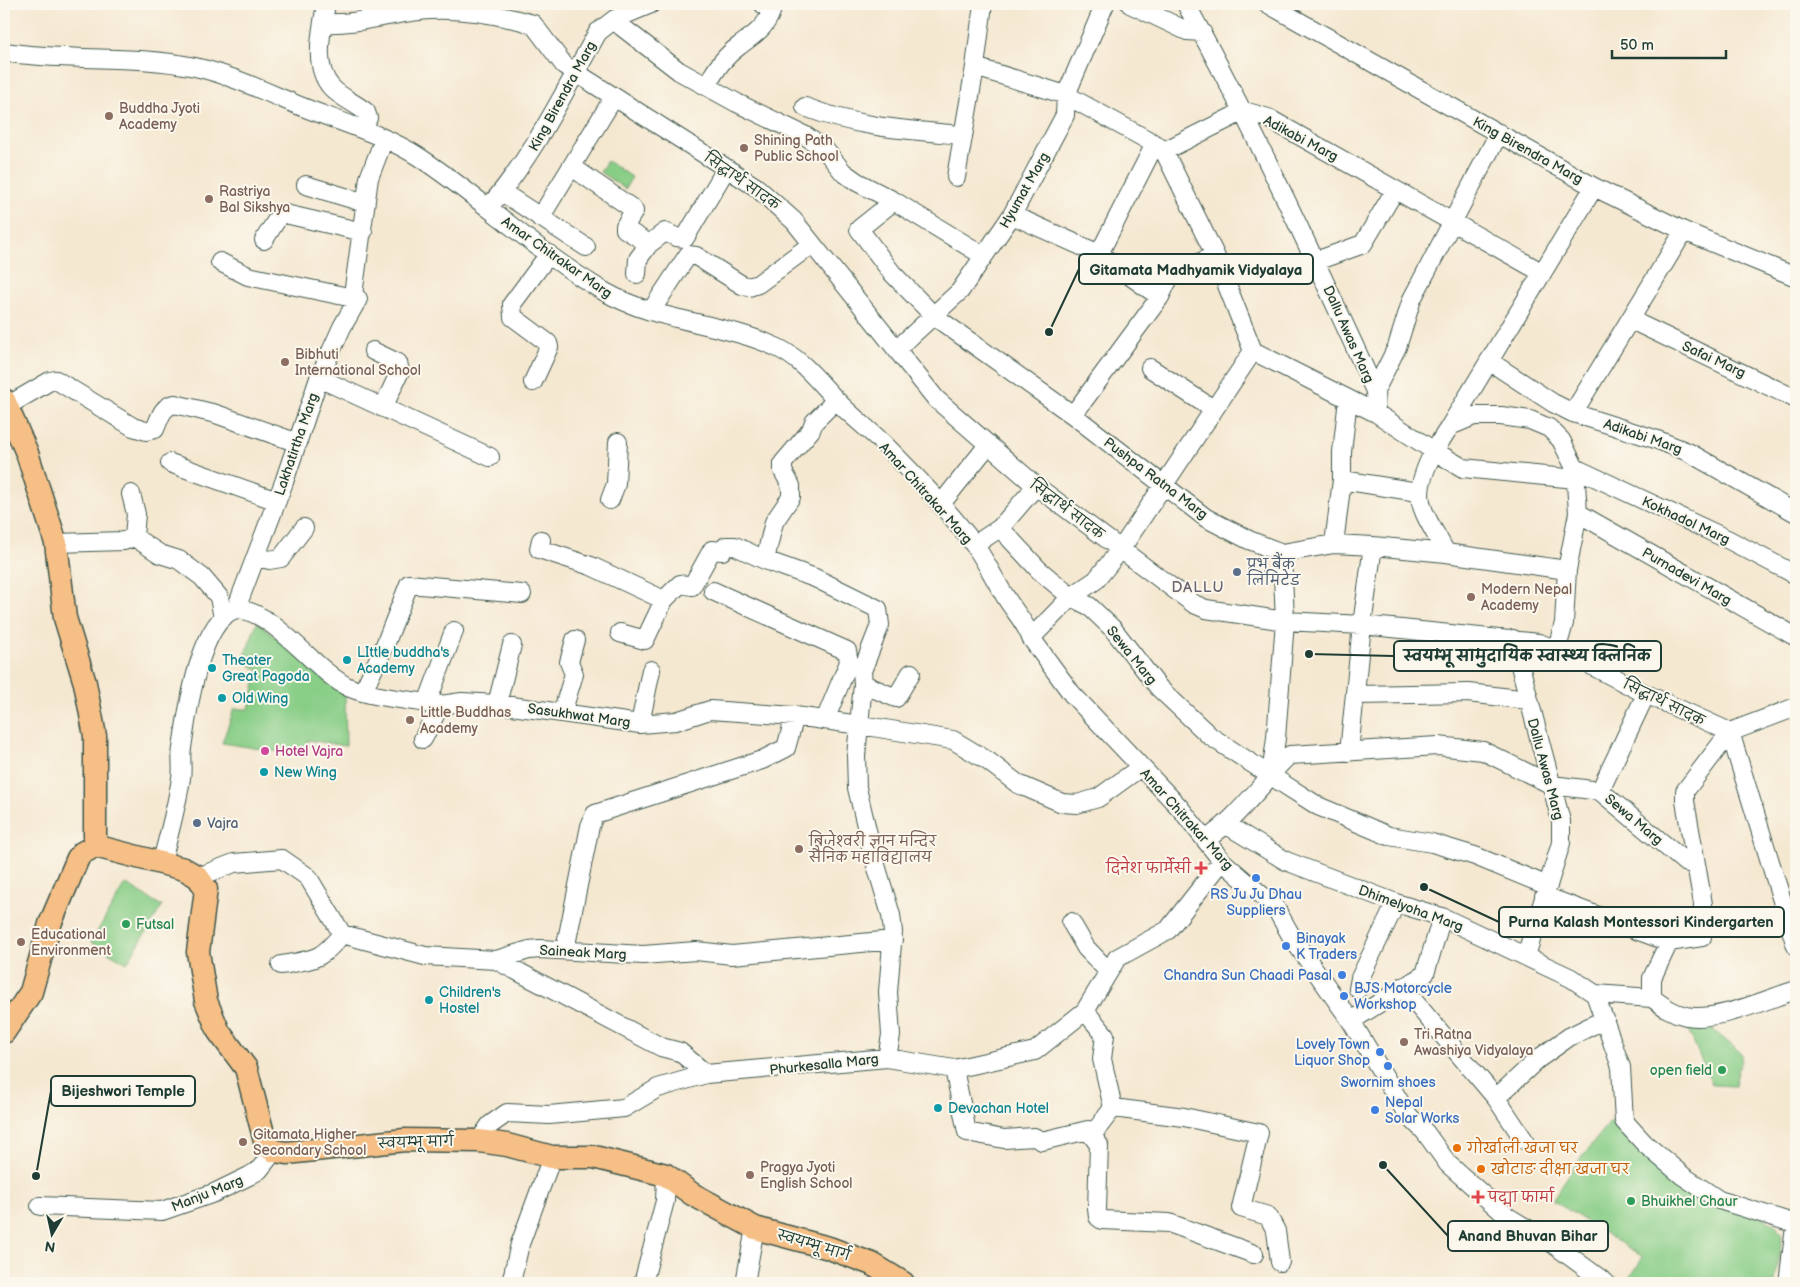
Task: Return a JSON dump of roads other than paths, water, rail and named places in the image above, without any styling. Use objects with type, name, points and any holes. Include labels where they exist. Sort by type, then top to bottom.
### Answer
[{"type":"main road","points":[[6,403],[27,453],[56,543],[65,618],[85,683],[94,736],[95,846]]},
{"type":"main road","points":[[4,1032],[31,992],[50,924],[78,858],[82,853],[95,846],[184,869],[198,877],[206,889],[198,952],[206,1001],[219,1032],[246,1068],[266,1145],[274,1151]]},
{"type":"main road","name":"स्वयम्भू मार्ग","points":[[274,1151],[287,1153],[405,1140],[479,1141],[507,1145],[552,1157],[594,1157],[666,1175],[692,1194],[755,1228],[828,1248],[872,1264],[903,1283]]},
{"type":"street","points":[[326,4],[323,23],[322,70],[331,86],[366,112],[368,118],[364,130]]},
{"type":"street","name":"King Birendra Marg","points":[[488,208],[502,192],[529,153],[598,32],[615,18],[651,4]]},
{"type":"street","points":[[707,86],[722,63],[738,46],[756,35],[769,17],[771,12],[763,4]]},
{"type":"street","points":[[956,177],[975,67],[983,4]]},
{"type":"street","name":"Hyumat Marg","points":[[897,349],[960,291],[1012,215],[1065,115],[1066,95],[1105,4]]},
{"type":"street","points":[[1130,4],[1188,31],[1202,32]]},
{"type":"street","name":"Dallu Awas Marg","points":[[1186,4],[1244,111],[1316,261],[1375,391],[1376,414]]},
{"type":"street","name":"King Birendra Marg","points":[[1268,4],[1594,187],[1684,231],[1796,277]]},
{"type":"street","name":"सिद्धार्थ सादक","points":[[323,23],[360,21],[428,10],[451,10],[533,24],[540,30],[555,55],[575,73],[776,203],[794,221],[936,399],[1036,486],[1194,604],[1206,610],[1286,621],[1362,625],[1513,639],[1557,648],[1646,694],[1730,732]]},
{"type":"street","points":[[615,18],[622,28],[679,70],[737,103],[806,136],[826,151],[843,172],[984,256]]},
{"type":"street","name":"Amar Chitrakar Marg","points":[[4,52],[30,56],[112,58],[196,68],[256,87],[364,130],[418,156],[549,254],[605,292],[632,305],[710,326],[776,347],[809,369],[836,400],[887,447],[941,504],[974,545],[1017,616],[1028,628],[1031,638],[1072,694],[1206,839],[1222,861],[1275,906],[1293,939],[1351,1021],[1408,1114],[1425,1132],[1448,1164],[1508,1217],[1560,1249],[1606,1283]]},
{"type":"street","points":[[975,67],[1066,95],[1159,147],[1215,255],[1253,351],[1376,414],[1434,451]]},
{"type":"street","points":[[322,114],[331,86]]},
{"type":"street","points":[[540,218],[614,97]]},
{"type":"street","points":[[805,107],[835,118],[877,128],[963,136]]},
{"type":"street","points":[[1099,254],[1159,147],[1244,111]]},
{"type":"street","name":"Adikabi Marg","points":[[1244,111],[1268,118],[1541,272]]},
{"type":"street","points":[[1375,391],[1397,347],[1412,299],[1499,133]]},
{"type":"street","points":[[358,299],[353,295],[363,232],[368,178],[384,139]]},
{"type":"street","points":[[572,167],[633,209],[634,211],[625,229],[648,244]]},
{"type":"street","points":[[651,311],[726,169]]},
{"type":"street","points":[[306,185],[365,203]]},
{"type":"street","points":[[1446,553],[1420,504],[1418,492],[1423,473],[1434,451],[1541,272],[1594,187]]},
{"type":"street","points":[[1316,261],[1362,244],[1395,190]]},
{"type":"street","points":[[502,192],[586,247]]},
{"type":"street","name":"Pushpa Ratna Marg","points":[[894,201],[859,229],[892,273],[934,316],[1073,415],[1206,518],[1249,540],[1282,553]]},
{"type":"street","points":[[264,240],[281,213],[363,232]]},
{"type":"street","points":[[1012,215],[1099,254],[1160,297]]},
{"type":"street","points":[[1573,413],[1684,231]]},
{"type":"street","points":[[637,274],[638,259],[648,244],[665,232],[676,237],[696,256],[742,285],[749,287],[758,284],[812,244]]},
{"type":"street","points":[[533,382],[548,343],[513,317],[512,304],[549,254]]},
{"type":"street","points":[[1073,415],[1160,297],[1169,278],[1215,255]]},
{"type":"street","points":[[220,262],[248,276],[358,299]]},
{"type":"street","name":"Lakhatirtha Marg","points":[[151,861],[162,861],[175,811],[182,777],[182,748],[198,669],[205,645],[230,614],[256,556],[298,443],[319,378],[342,327],[358,299]]},
{"type":"street","name":"Safai Marg","points":[[1631,320],[1796,399]]},
{"type":"street","points":[[373,351],[398,363],[400,371],[383,408]]},
{"type":"street","points":[[1031,638],[1071,597],[1096,580],[1121,549],[1253,351]]},
{"type":"street","name":"Adikabi Marg","points":[[1489,361],[1553,403],[1573,413],[1655,438],[1688,452],[1795,509]]},
{"type":"street","points":[[1150,368],[1213,409]]},
{"type":"street","points":[[319,378],[490,457]]},
{"type":"street","points":[[6,403],[50,381],[56,380],[133,427],[146,431],[154,429],[168,405],[175,404],[216,414],[298,443]]},
{"type":"street","points":[[1334,544],[1342,480],[1342,452],[1348,399]]},
{"type":"street","points":[[765,560],[774,522],[791,497],[790,486],[783,471],[782,463],[810,430],[814,422],[836,400]]},
{"type":"street","points":[[1450,426],[1474,416],[1501,416],[1530,420],[1549,428],[1561,440],[1576,474],[1578,513],[1567,570],[1564,624],[1557,648]]},
{"type":"street","points":[[610,500],[616,484],[618,442]]},
{"type":"street","points":[[941,504],[988,445]]},
{"type":"street","name":"Kokhadol Marg","points":[[1434,451],[1463,468],[1576,474],[1729,540],[1796,575]]},
{"type":"street","points":[[170,463],[277,501]]},
{"type":"street","points":[[1342,480],[1418,492]]},
{"type":"street","points":[[974,545],[1000,528],[1036,486]]},
{"type":"street","points":[[131,494],[136,514],[134,537]]},
{"type":"street","name":"Purnadevi Marg","points":[[1578,513],[1796,637]]},
{"type":"street","points":[[256,556],[269,560],[281,558],[304,528]]},
{"type":"street","name":"Sewa Marg","points":[[1000,528],[1039,570],[1071,597],[1089,606],[1113,629],[1159,688],[1210,736],[1271,776]]},
{"type":"street","points":[[56,543],[124,541],[134,537]]},
{"type":"street","points":[[134,537],[160,554],[179,560],[202,577],[230,614]]},
{"type":"street","points":[[542,540],[539,549],[592,566],[664,600]]},
{"type":"street","points":[[1567,570],[1446,553],[1373,546],[1334,544],[1282,553],[1286,621],[1271,776],[1318,806],[1389,836],[1432,843],[1475,856],[1546,891],[1669,942],[1702,937],[1703,904],[1685,801],[1685,791],[1730,732],[1796,709]]},
{"type":"street","points":[[620,633],[645,640],[664,600],[680,584],[692,586],[712,550],[722,551],[730,545],[815,578],[878,609],[880,625],[862,671],[864,684],[856,756],[857,788],[873,856],[892,915],[893,940],[888,992],[891,1035],[887,1058]]},
{"type":"street","points":[[1349,752],[1362,625],[1373,546]]},
{"type":"street","points":[[360,691],[365,687],[385,645],[409,584],[522,594]]},
{"type":"street","points":[[713,591],[847,651],[850,662],[825,720]]},
{"type":"street","name":"Sasukhwat Marg","points":[[230,614],[252,613],[279,630],[329,674],[349,687],[360,691],[433,704],[462,702],[497,704],[640,724],[676,721],[710,710],[795,716],[860,725],[953,740],[988,761],[1018,784],[1062,803],[1077,804],[1098,798],[1141,767]]},
{"type":"street","points":[[422,739],[454,630]]},
{"type":"street","name":"Dallu Awas Marg","points":[[1513,639],[1561,821],[1561,843],[1526,956]]},
{"type":"street","points":[[562,713],[574,674],[568,662],[575,640]]},
{"type":"street","points":[[497,704],[512,645]]},
{"type":"street","points":[[640,724],[651,670]]},
{"type":"street","points":[[864,684],[896,698],[911,674]]},
{"type":"street","points":[[1356,695],[1468,693],[1528,700]]},
{"type":"street","points":[[1600,791],[1646,694]]},
{"type":"street","points":[[565,950],[590,826],[595,814],[762,760],[786,748],[795,716]]},
{"type":"street","points":[[1730,732],[1796,946]]},
{"type":"street","name":"Sewa Marg","points":[[1206,839],[1227,825],[1271,776],[1280,762],[1290,755],[1438,746],[1483,752],[1552,785],[1600,791],[1684,862],[1696,865]]},
{"type":"street","name":"Dhimelyoha Marg","points":[[1227,825],[1286,861],[1396,903],[1442,917],[1571,978],[1595,994]]},
{"type":"street","points":[[198,877],[234,863],[282,859],[308,877],[342,934],[326,954],[307,961],[281,965]]},
{"type":"street","name":"Phurkesalla Marg","points":[[479,1141],[490,1125],[506,1113],[549,1115],[624,1108],[658,1088],[706,1074],[887,1058],[954,1069],[1035,1051],[1085,1012],[1117,958],[1168,930],[1222,861]]},
{"type":"street","points":[[1358,989],[1360,978],[1396,903]]},
{"type":"street","points":[[1351,1021],[1425,974],[1442,917]]},
{"type":"street","points":[[1071,922],[1086,948],[1108,971]]},
{"type":"street","name":"Saineak Marg","points":[[342,934],[425,956],[496,960],[529,950],[565,950],[643,955],[696,951],[732,955],[893,940]]},
{"type":"street","points":[[1652,998],[1652,978],[1669,942]]},
{"type":"street","points":[[496,960],[661,1047],[680,1052],[706,1074]]},
{"type":"street","points":[[1402,987],[1496,1098],[1524,1140]]},
{"type":"street","points":[[1796,990],[1716,1014],[1688,1016],[1668,1010],[1652,998],[1595,994],[1621,1068],[1624,1122],[1644,1144],[1683,1176],[1719,1200],[1796,1224]]},
{"type":"street","points":[[1085,1012],[1105,1035],[1102,1059],[1114,1108]]},
{"type":"street","points":[[1496,1098],[1538,1059],[1569,1037],[1605,1019]]},
{"type":"street","points":[[954,1069],[967,1132],[1004,1139],[1034,1136],[1042,1141],[1088,1130],[1093,1134],[1099,1145],[1097,1209],[1098,1217],[1102,1220],[1169,1223],[1254,1254]]},
{"type":"street","points":[[1093,1134],[1114,1108]]},
{"type":"street","points":[[1114,1108],[1184,1117],[1259,1133],[1241,1208],[1268,1216],[1276,1231],[1280,1262]]},
{"type":"street","name":"Manju Marg","points":[[40,1206],[162,1211],[214,1193],[249,1176],[259,1170],[274,1151]]},
{"type":"street","points":[[510,1283],[520,1244],[552,1157]]},
{"type":"street","points":[[643,1283],[665,1201],[666,1175]]},
{"type":"street","points":[[1788,1283],[1796,1219]]},
{"type":"street","points":[[745,1283],[755,1228]]},
{"type":"place","name":"Buddha Jyoti Academy","points":[[109,116]]},
{"type":"place","name":"Shining Path Public School","points":[[744,148]]},
{"type":"place","name":"Rastriya Bal Sikshya","points":[[209,199]]},
{"type":"place","name":"Gitamata Madhyamik Vidyalaya","points":[[1049,332]]},
{"type":"place","name":"Bibhuti International School","points":[[285,362]]},
{"type":"place","name":"प्रभु बैंक लिमिटेड","points":[[1237,572]]},
{"type":"place","name":"Modern Nepal Academy","points":[[1471,597]]},
{"type":"place","name":"स्वयम्भू सामुदायिक स्वास्थ्य क्लिनिक","points":[[1309,654]]},
{"type":"place","name":"LIttle buddha's Academy","points":[[347,660]]},
{"type":"place","name":"Theater Great Pagoda","points":[[212,668]]},
{"type":"place","name":"Old Wing","points":[[222,698]]},
{"type":"place","name":"Little Buddhas Academy","points":[[410,720]]},
{"type":"place","name":"Hotel Vajra","points":[[265,751]]},
{"type":"place","name":"New Wing","points":[[264,772]]},
{"type":"place","name":"Vajra","points":[[197,823]]},
{"type":"place","name":"बिजेश्वरी ज्ञान मन्दिर सैनिक महाविद्यालय","points":[[799,849]]},
{"type":"place","name":"दिनेश फार्मेसी","points":[[1201,868]]},
{"type":"place","name":"RS Ju Ju Dhau Suppliers","points":[[1256,878]]},
{"type":"place","name":"Purna Kalash Montessori Kindergarten","points":[[1424,887]]},
{"type":"place","name":"Futsal","points":[[126,924]]},
{"type":"place","name":"Educational Environment","points":[[21,942]]},
{"type":"place","name":"Binayak K Traders","points":[[1286,946]]},
{"type":"place","name":"Chandra Sun Chaadi Pasal","points":[[1342,975]]},
{"type":"place","name":"BJS Motorcycle Workshop","points":[[1344,996]]},
{"type":"place","name":"Children's Hostel","points":[[429,1000]]},
{"type":"place","name":"Tri Ratna Awashiya Vidyalaya","points":[[1404,1042]]},
{"type":"place","name":"Lovely Town Liquor Shop","points":[[1380,1052]]},
{"type":"place","name":"Swornim shoes","points":[[1388,1066]]},
{"type":"place","name":"open field","points":[[1722,1070]]},
{"type":"place","name":"Devachan Hotel","points":[[938,1108]]},
{"type":"place","name":"Nepal Solar Works","points":[[1375,1110]]},
{"type":"place","name":"Gitamata Higher Secondary School","points":[[243,1142]]},
{"type":"place","name":"गोर्खाली खजा घर","points":[[1457,1148]]},
{"type":"place","name":"Anand Bhuvan Bihar","points":[[1383,1165]]},
{"type":"place","name":"खोटाङ दीक्षा खजा घर","points":[[1481,1169]]},
{"type":"place","name":"Pragya Jyoti English School","points":[[750,1175]]},
{"type":"place","name":"Bijeshwori Temple","points":[[36,1176]]},
{"type":"place","name":"पद्मा फार्मा","points":[[1478,1197]]},
{"type":"place","name":"Bhuikhel Chaur","points":[[1631,1201]]},
{"type":"district","name":"DALLU","points":[[1198,587]]}]
